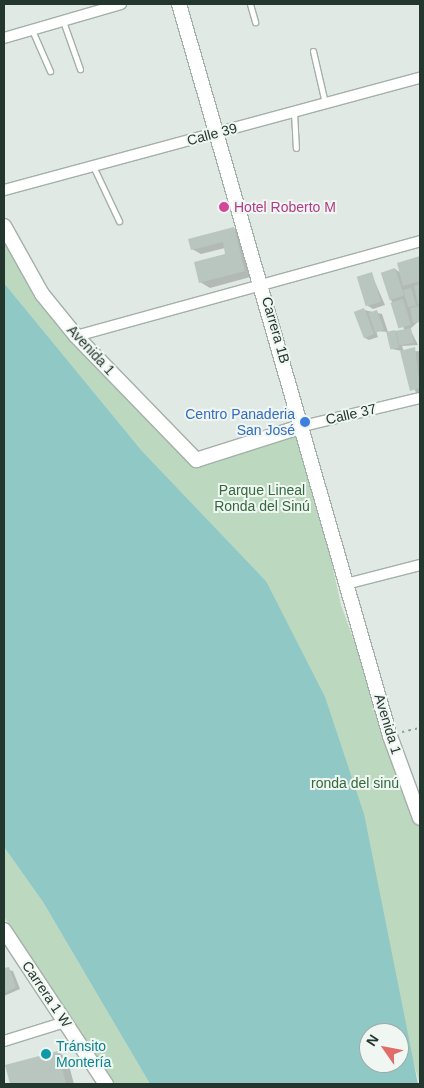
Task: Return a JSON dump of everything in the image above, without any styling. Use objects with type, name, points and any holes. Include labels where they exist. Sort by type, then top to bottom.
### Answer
[{"type":"street","points":[[4,38],[121,4]]},
{"type":"street","name":"Carrera 1B","points":[[179,4],[263,285],[368,658]]},
{"type":"street","name":"Calle 39","points":[[4,190],[420,78]]},
{"type":"street","name":"Avenida 1","points":[[4,226],[42,294],[76,336],[196,460]]},
{"type":"street","points":[[76,336],[420,242]]},
{"type":"street","name":"Calle 37","points":[[196,460],[303,426],[420,398]]},
{"type":"street","points":[[346,584],[420,565]]},
{"type":"street","name":"Avenida 1","points":[[368,658],[390,736],[420,818]]},
{"type":"street","name":"Carrera 1 W","points":[[4,930],[8,945],[66,1022],[106,1084]]},
{"type":"street","points":[[4,1041],[66,1022]]},
{"type":"lane","points":[[250,4],[255,22]]},
{"type":"lane","points":[[63,21],[80,69]]},
{"type":"lane","points":[[32,30],[50,71]]},
{"type":"lane","points":[[313,51],[325,104]]},
{"type":"lane","points":[[294,112],[296,148]]},
{"type":"lane","points":[[93,166],[119,220]]},
{"type":"path","points":[[390,736],[420,728]]},
{"type":"green space","name":"Parque Lineal Ronda del Sinú","points":[[4,238],[31,281],[194,462],[302,428],[341,605],[420,823],[420,1084],[409,1048],[409,1023],[401,1023],[266,581],[142,451],[4,283]]},
{"type":"green space","points":[[4,847],[43,902],[150,1084],[115,1084],[4,917]]},
{"type":"water","points":[[4,283],[142,451],[266,581],[325,697],[364,814],[406,1023],[359,1023],[359,1073],[409,1073],[409,1039],[418,1084],[150,1084],[43,902],[4,847]]},
{"type":"building","points":[[234,227],[245,271],[199,283],[194,262],[225,254],[223,242],[191,250],[188,239]]},
{"type":"building","points":[[420,256],[420,281],[403,286],[397,263]]},
{"type":"building","points":[[395,268],[404,296],[390,300],[381,273]]},
{"type":"building","points":[[372,272],[381,302],[366,306],[357,277]]},
{"type":"building","points":[[420,284],[420,304],[418,304],[414,286]]},
{"type":"building","points":[[411,288],[416,305],[408,308],[403,290]]},
{"type":"building","points":[[403,299],[411,325],[398,329],[391,303]]},
{"type":"building","points":[[420,306],[420,322],[413,323],[410,308]]},
{"type":"building","points":[[364,308],[374,334],[364,338],[354,312]]},
{"type":"building","points":[[377,310],[384,330],[375,333],[368,313]]},
{"type":"building","points":[[411,328],[414,343],[399,346],[396,331]]},
{"type":"building","points":[[395,330],[399,348],[390,350],[386,332]]},
{"type":"building","points":[[415,347],[420,388],[410,391],[400,351]]},
{"type":"building","points":[[9,967],[16,987],[4,993],[4,968]]},
{"type":"building","points":[[58,1051],[66,1084],[10,1084],[5,1065]]},
{"type":"place","name":"Hotel Roberto M","points":[[224,207]]},
{"type":"place","name":"Centro Panaderia San José","points":[[305,422]]},
{"type":"place","name":"Tránsito Montería","points":[[46,1054]]},
{"type":"park label","name":"ronda del sinú","points":[[355,783]]}]
